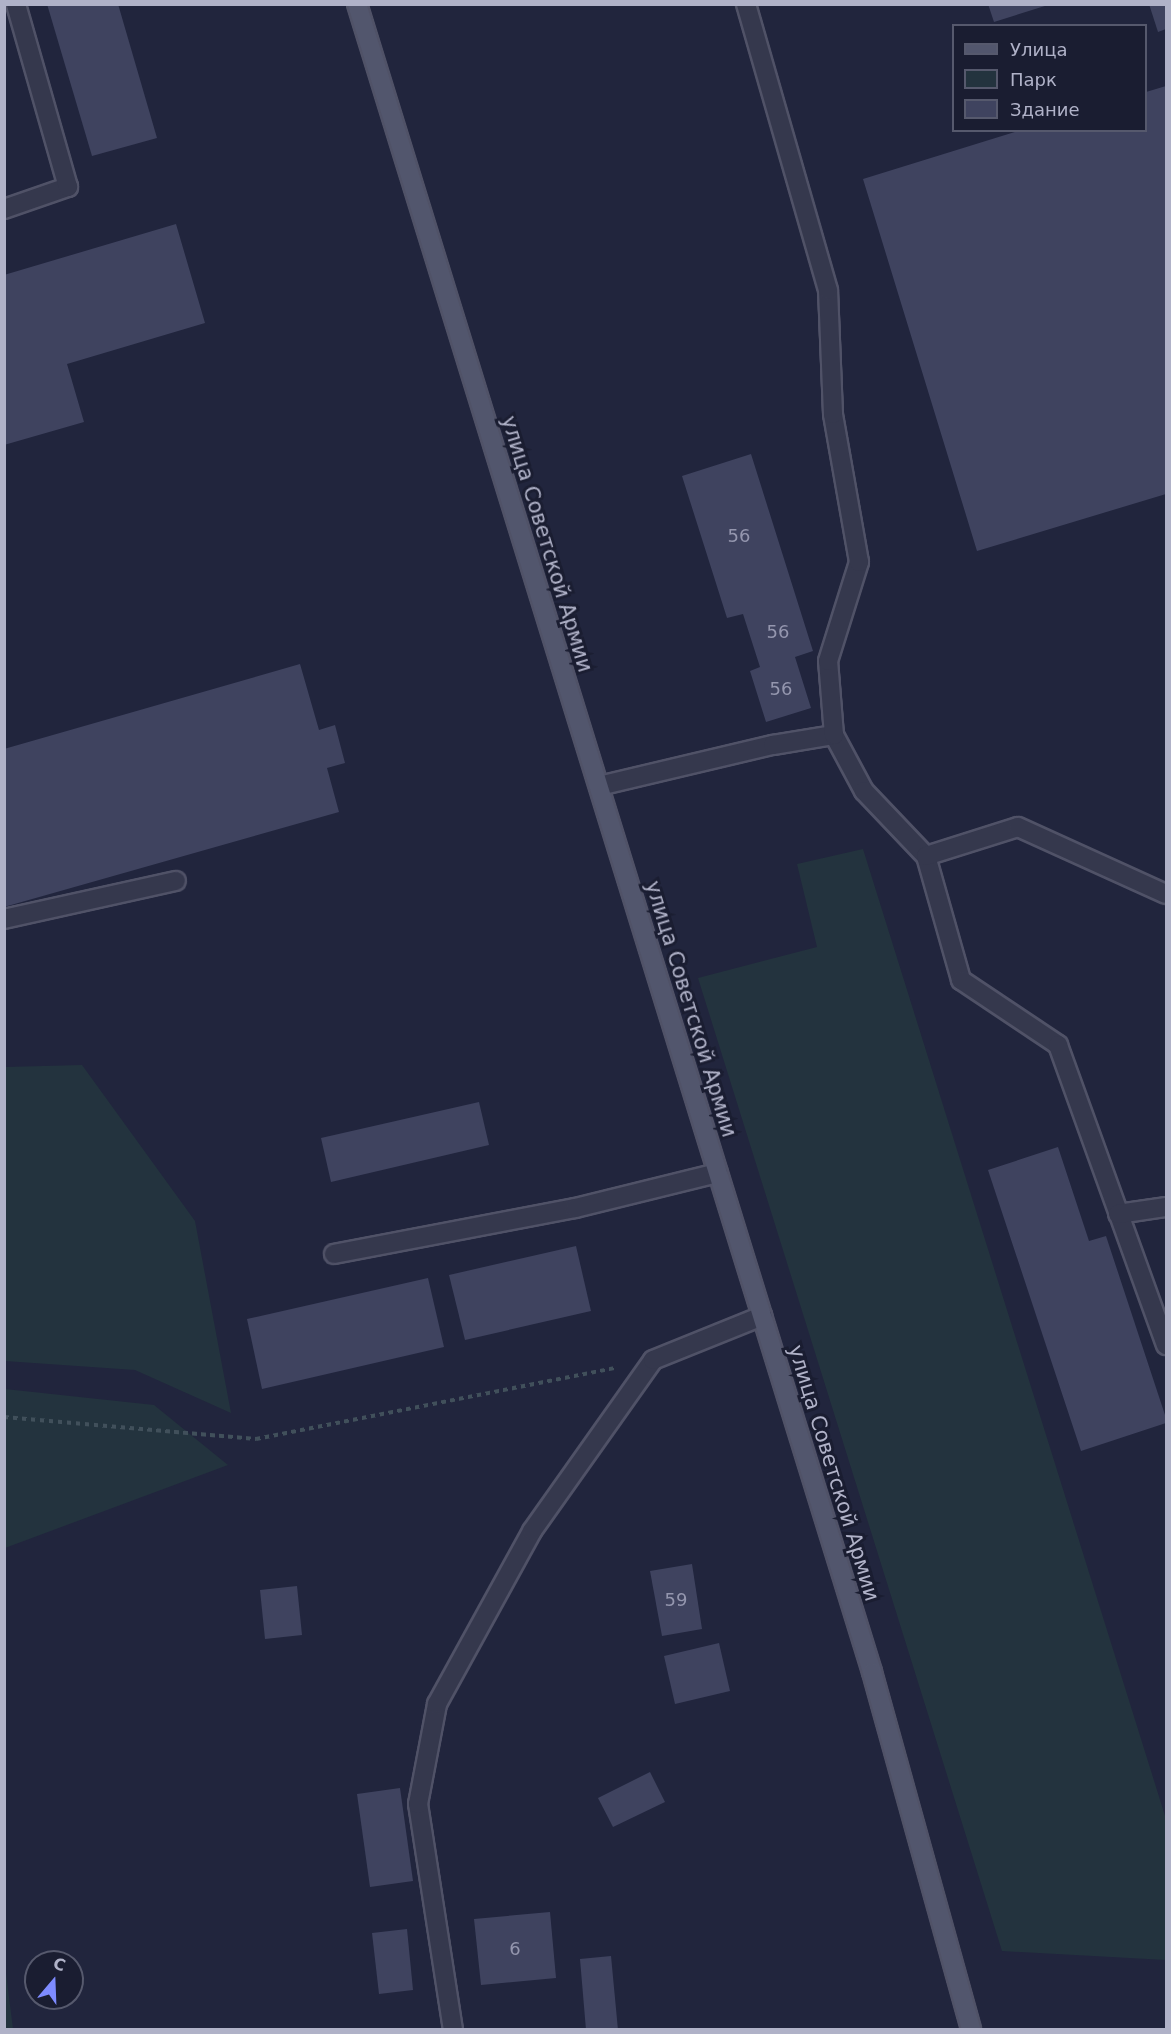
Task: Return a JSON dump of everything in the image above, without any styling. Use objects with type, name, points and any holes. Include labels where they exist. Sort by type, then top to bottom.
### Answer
[{"type":"main road","name":"улица Советской Армии","points":[[357,4],[872,1672],[971,2030]]},
{"type":"street","points":[[4,209],[68,187],[16,4]]},
{"type":"street","points":[[746,4],[828,290],[832,414],[859,562],[828,661],[834,735],[864,792],[926,856],[961,980],[1058,1045],[1167,1345]]},
{"type":"street","points":[[598,786],[773,745],[834,735]]},
{"type":"street","points":[[926,856],[1018,826],[1167,894]]},
{"type":"street","points":[[4,919],[176,881]]},
{"type":"street","points":[[334,1254],[575,1208],[718,1173]]},
{"type":"street","points":[[1118,1214],[1167,1207]]},
{"type":"street","points":[[453,2030],[418,1804],[437,1704],[532,1531],[653,1360],[762,1316]]},
{"type":"path","points":[[4,1417],[256,1439],[653,1360]]},
{"type":"green space","points":[[863,849],[1166,1819],[1166,1960],[1002,1951],[698,978],[817,947],[797,864]]},
{"type":"green space","points":[[82,1065],[195,1221],[231,1413],[135,1370],[5,1361],[5,1067]]},
{"type":"green space","points":[[5,1389],[154,1405],[228,1465],[5,1548]]},
{"type":"green space","points":[[5,1965],[13,2029],[5,2029]]},
{"type":"building","points":[[47,4],[118,4],[157,138],[92,156]]},
{"type":"building","points":[[988,4],[1048,4],[1048,5],[994,22]]},
{"type":"building","points":[[1149,4],[1166,4],[1166,29],[1158,32]]},
{"type":"building","points":[[1166,86],[1166,494],[977,551],[863,179],[1015,132],[1147,132],[1147,92]]},
{"type":"building","points":[[176,224],[205,323],[67,364],[84,422],[4,445],[4,275]]},
{"type":"building","points":[[751,454],[813,651],[795,657],[811,708],[766,722],[750,671],[760,667],[743,614],[727,618],[682,476]]},
{"type":"building","points":[[300,664],[319,730],[335,725],[345,763],[327,768],[339,812],[4,907],[4,749]]},
{"type":"building","points":[[479,1102],[489,1145],[331,1182],[321,1138]]},
{"type":"building","points":[[1058,1147],[1089,1241],[1106,1236],[1166,1418],[1166,1423],[1081,1451],[988,1170]]},
{"type":"building","points":[[576,1246],[591,1311],[465,1340],[449,1275]]},
{"type":"building","points":[[428,1278],[444,1347],[262,1389],[247,1319]]},
{"type":"building","points":[[692,1564],[702,1629],[662,1636],[650,1571]]},
{"type":"building","points":[[297,1586],[302,1635],[265,1639],[260,1590]]},
{"type":"building","points":[[719,1643],[730,1691],[675,1704],[664,1656]]},
{"type":"building","points":[[650,1772],[665,1802],[613,1827],[598,1798]]},
{"type":"building","points":[[400,1788],[413,1881],[370,1887],[357,1794]]},
{"type":"building","points":[[550,1912],[556,1978],[481,1985],[474,1919]]},
{"type":"building","points":[[407,1929],[413,1990],[379,1994],[372,1933]]},
{"type":"building","points":[[611,1956],[618,2030],[586,2030],[580,1959]]}]
